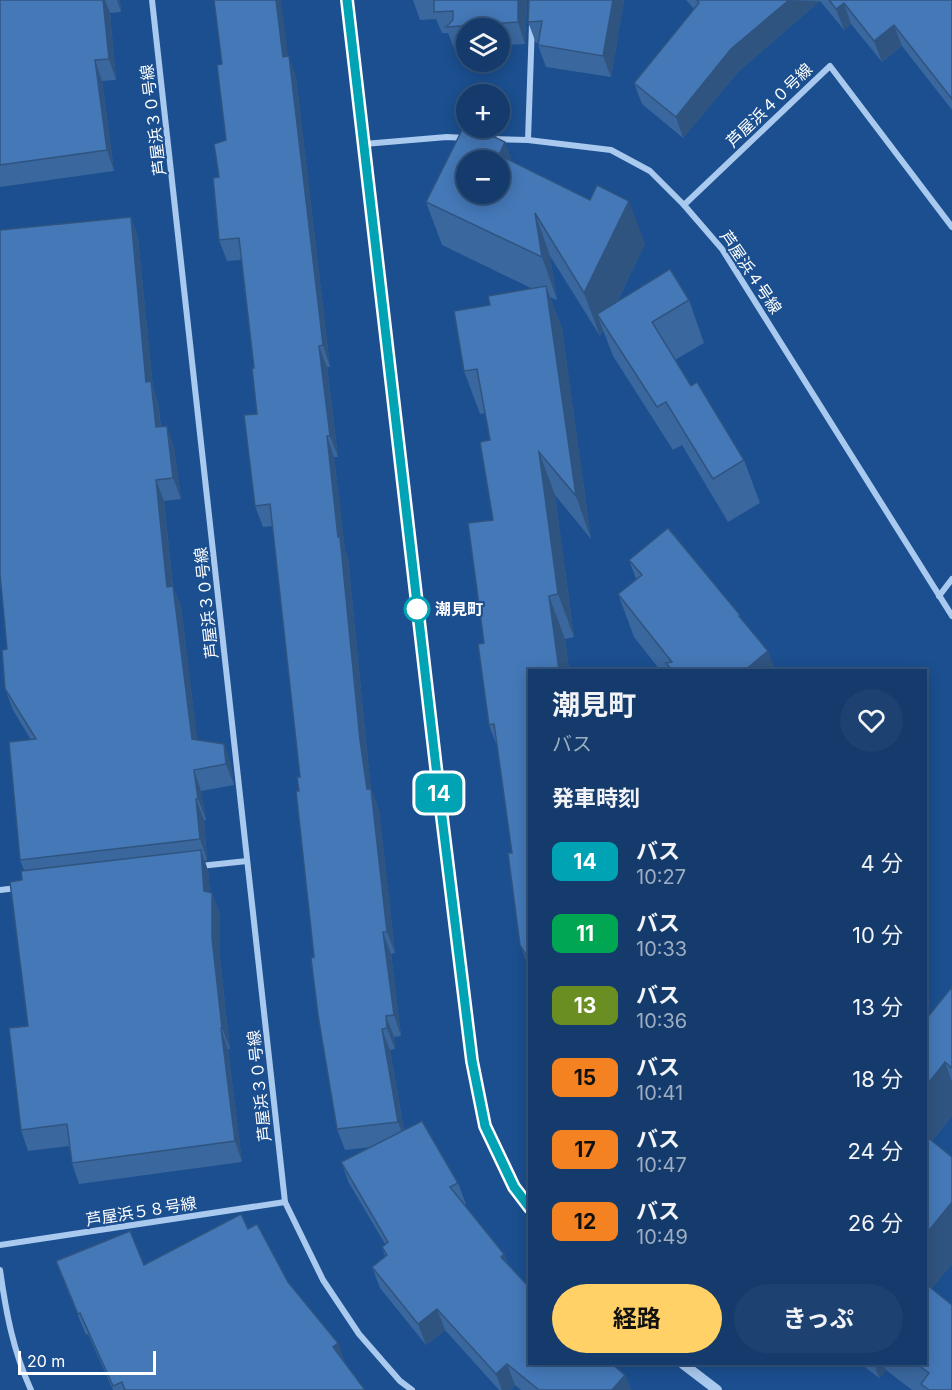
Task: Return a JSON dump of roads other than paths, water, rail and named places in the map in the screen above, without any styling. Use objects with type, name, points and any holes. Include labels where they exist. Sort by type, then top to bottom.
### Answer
[{"type":"street","name":"芦屋浜３０号線","points":[[152,0],[285,1202],[323,1280],[353,1325],[400,1381],[412,1390]]},
{"type":"street","points":[[347,0],[472,1061],[485,1126],[514,1187],[528,1205]]},
{"type":"street","points":[[528,140],[532,12]]},
{"type":"street","name":"芦屋浜４０号線","points":[[684,205],[830,66],[952,227]]},
{"type":"street","points":[[364,144],[456,137]]},
{"type":"street","name":"芦屋浜４号線","points":[[482,138],[528,140],[611,150],[650,171],[684,205],[722,249],[952,616]]},
{"type":"street","points":[[939,596],[952,579]]},
{"type":"street","points":[[188,868],[247,861]]},
{"type":"street","points":[[0,890],[24,887]]},
{"type":"street","name":"芦屋浜５８号線","points":[[0,1245],[285,1202]]},
{"type":"street","points":[[0,1270],[6,1317],[19,1366],[31,1390]]},
{"type":"street","points":[[684,1365],[717,1390]]},
{"type":"place","name":"潮見町","points":[[417,609]]}]
